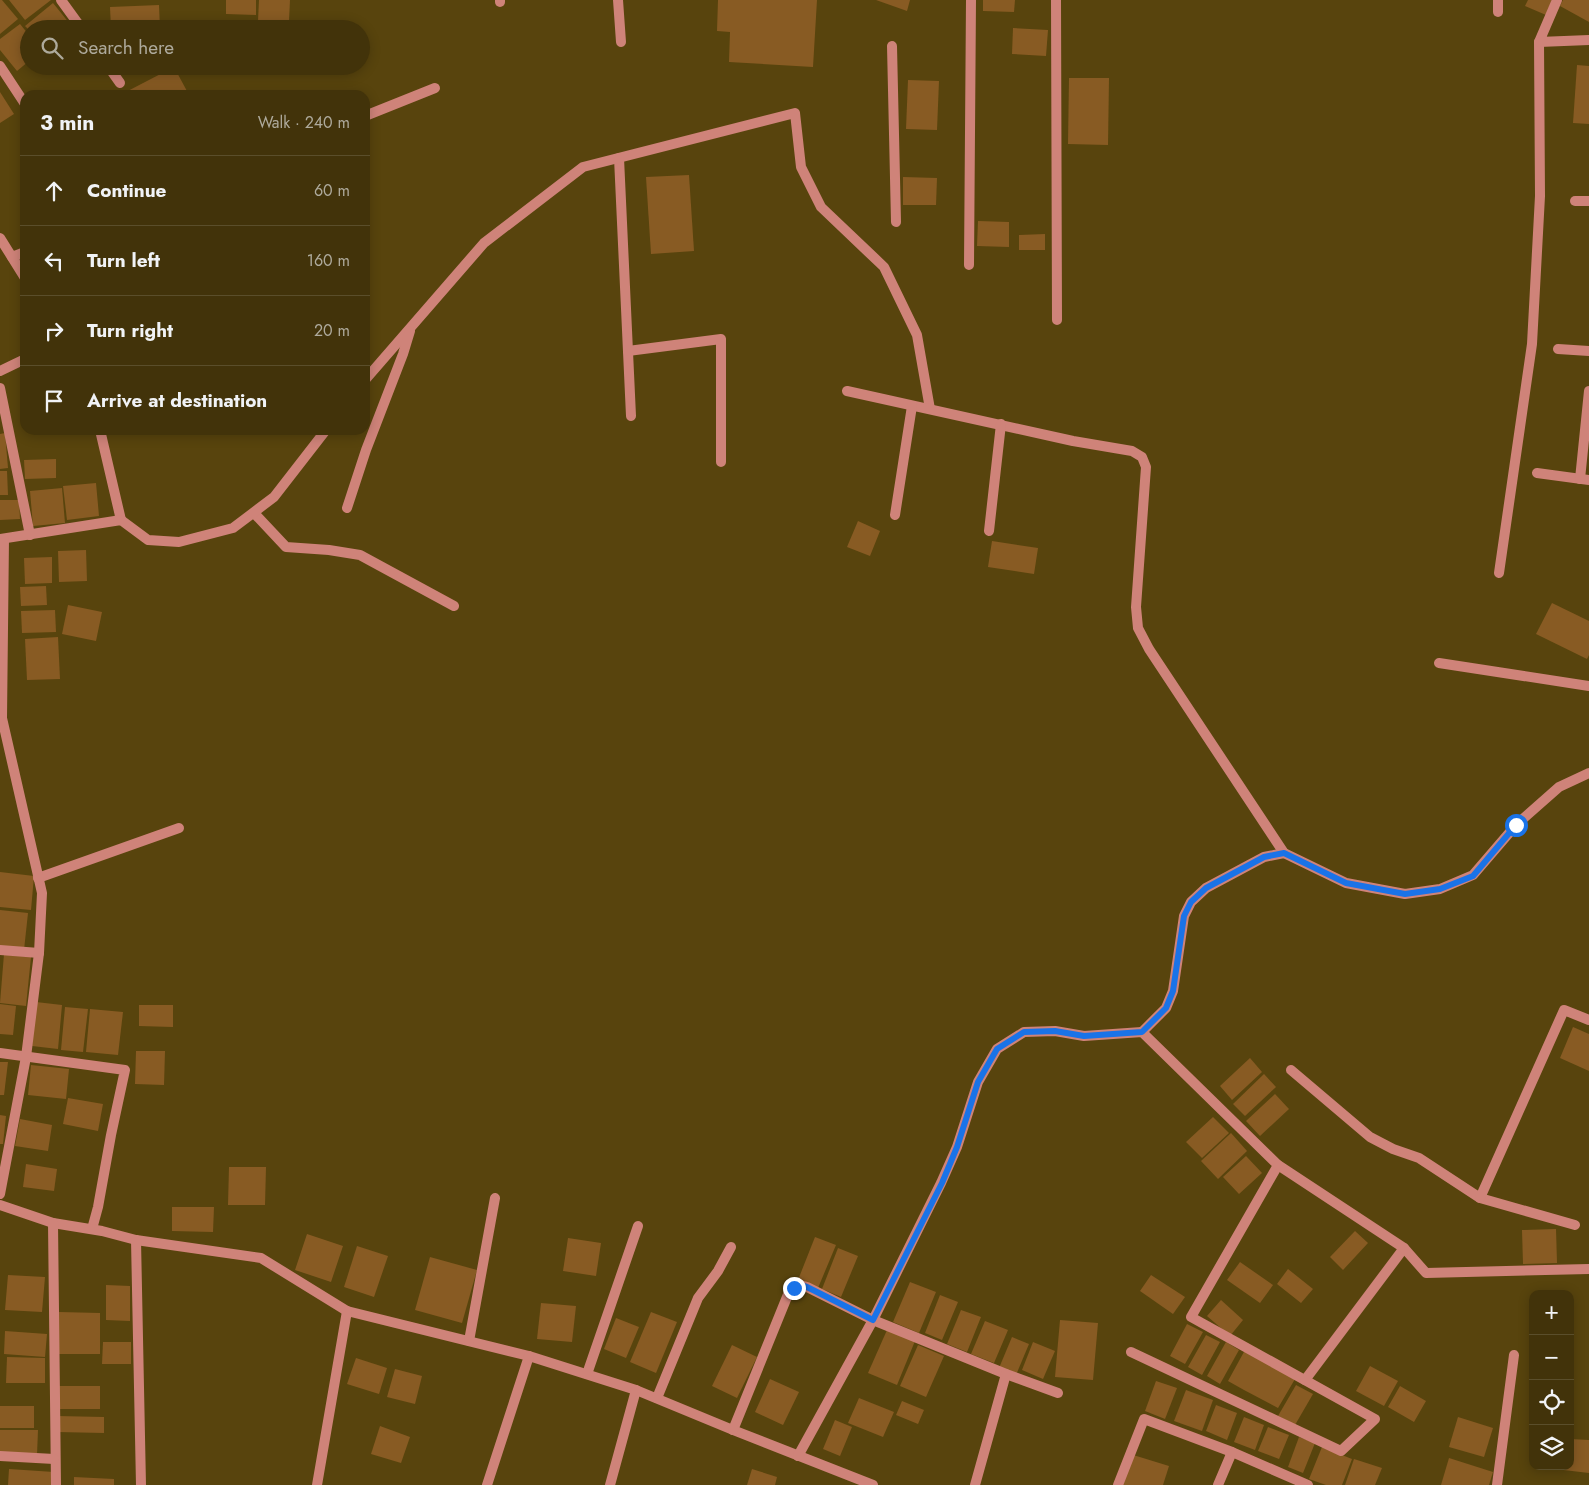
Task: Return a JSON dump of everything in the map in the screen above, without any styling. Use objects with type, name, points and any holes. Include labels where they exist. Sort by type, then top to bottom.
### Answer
[{"type":"street","points":[[61,0],[75,20]]},
{"type":"street","points":[[618,0],[621,42]]},
{"type":"street","points":[[969,265],[971,0]]},
{"type":"street","points":[[1056,0],[1057,320]]},
{"type":"street","points":[[1498,0],[1498,12]]},
{"type":"street","points":[[1499,573],[1532,344],[1540,196],[1538,42],[1557,0]]},
{"type":"street","points":[[1538,42],[1589,40]]},
{"type":"street","points":[[892,46],[896,222]]},
{"type":"street","points":[[0,66],[20,96]]},
{"type":"street","points":[[114,75],[120,83]]},
{"type":"street","points":[[370,114],[435,88]]},
{"type":"street","points":[[370,374],[484,242],[583,167],[795,113],[801,167],[821,207],[884,267],[917,335],[930,409]]},
{"type":"street","points":[[619,158],[631,416]]},
{"type":"street","points":[[1575,201],[1589,201]]},
{"type":"street","points":[[0,238],[20,270]]},
{"type":"street","points":[[12,257],[20,254]]},
{"type":"street","points":[[346,508],[403,354],[410,328]]},
{"type":"street","points":[[628,351],[721,340],[720,462]]},
{"type":"street","points":[[1558,349],[1589,350]]},
{"type":"street","points":[[0,371],[20,361]]},
{"type":"street","points":[[0,388],[30,535]]},
{"type":"street","points":[[847,391],[1073,441],[1132,451],[1142,457],[1146,467],[1136,607],[1138,628],[1149,649],[1284,853],[1346,883],[1405,894],[1440,889],[1473,876],[1516,825],[1559,788],[1589,773]]},
{"type":"street","points":[[1537,473],[1584,479],[1589,391]]},
{"type":"street","points":[[894,515],[912,406]]},
{"type":"street","points":[[989,531],[1001,424]]},
{"type":"street","points":[[101,435],[121,520],[148,540],[179,542],[233,528],[254,513],[274,497],[322,435]]},
{"type":"street","points":[[254,513],[286,547],[329,550],[360,555],[454,606]]},
{"type":"street","points":[[0,1194],[26,1057],[39,953],[42,893],[1,718],[2,539],[121,520]]},
{"type":"street","points":[[1438,663],[1589,686]]},
{"type":"street","points":[[38,878],[179,828]]},
{"type":"street","points":[[798,1456],[873,1320],[942,1183],[957,1147],[978,1082],[997,1049],[1024,1032],[1055,1031],[1084,1036],[1142,1032],[1166,1008],[1173,991],[1184,916],[1191,902],[1206,888],[1264,857],[1284,853]]},
{"type":"street","points":[[0,950],[39,953]]},
{"type":"street","points":[[1480,1198],[1564,1010],[1589,1020]]},
{"type":"street","points":[[1142,1032],[1278,1165],[1404,1248],[1426,1273],[1589,1269]]},
{"type":"street","points":[[0,1053],[125,1070],[92,1230]]},
{"type":"street","points":[[1291,1070],[1370,1137],[1393,1149],[1420,1158],[1480,1198],[1575,1225]]},
{"type":"street","points":[[1131,1352],[1341,1451],[1375,1419],[1190,1317],[1278,1165]]},
{"type":"street","points":[[469,1341],[495,1198]]},
{"type":"street","points":[[0,1205],[53,1223],[136,1240],[261,1258],[347,1310],[530,1356],[636,1390],[873,1485]]},
{"type":"street","points":[[53,1223],[54,1459],[56,1485]]},
{"type":"street","points":[[587,1374],[638,1226]]},
{"type":"street","points":[[136,1240],[140,1485]]},
{"type":"street","points":[[657,1398],[698,1298],[718,1271],[731,1247]]},
{"type":"street","points":[[1306,1380],[1404,1248]]},
{"type":"street","points":[[733,1430],[789,1292],[800,1285],[873,1320],[1058,1393]]},
{"type":"street","points":[[317,1485],[347,1310]]},
{"type":"street","points":[[1497,1485],[1514,1355]]},
{"type":"street","points":[[487,1485],[530,1356]]},
{"type":"street","points":[[975,1485],[1006,1374]]},
{"type":"street","points":[[610,1485],[636,1390]]},
{"type":"street","points":[[1118,1485],[1144,1419],[1232,1452],[1308,1485]]},
{"type":"street","points":[[1218,1485],[1232,1452]]},
{"type":"street","points":[[0,1456],[54,1459]]},
{"type":"building","points":[[0,0],[18,19],[0,34]]},
{"type":"building","points":[[9,0],[51,0],[25,20]]},
{"type":"building","points":[[226,0],[256,0],[256,15],[226,14]]},
{"type":"building","points":[[259,0],[290,0],[289,20],[258,20]]},
{"type":"building","points":[[718,0],[817,0],[813,67],[729,62],[730,32],[717,31]]},
{"type":"building","points":[[876,0],[910,0],[907,11]]},
{"type":"building","points":[[983,0],[1015,0],[1014,12],[983,11]]},
{"type":"building","points":[[1528,0],[1552,0],[1546,15],[1525,6]]},
{"type":"building","points":[[1563,0],[1589,0],[1589,22],[1560,6]]},
{"type":"building","points":[[53,3],[67,20],[32,20]]},
{"type":"building","points":[[159,5],[160,20],[111,20],[110,7]]},
{"type":"building","points":[[20,24],[20,68],[17,71],[0,50],[0,39]]},
{"type":"building","points":[[1013,28],[1048,30],[1046,56],[1012,54]]},
{"type":"building","points":[[1577,65],[1589,66],[1589,124],[1573,123]]},
{"type":"building","points":[[159,75],[178,75],[186,90],[130,90]]},
{"type":"building","points":[[1069,78],[1109,78],[1108,145],[1068,144]]},
{"type":"building","points":[[908,80],[939,81],[937,130],[906,129]]},
{"type":"building","points":[[0,92],[14,114],[0,123]]},
{"type":"building","points":[[689,175],[694,251],[651,254],[646,177]]},
{"type":"building","points":[[903,177],[937,178],[936,205],[903,205]]},
{"type":"building","points":[[978,221],[1009,222],[1009,247],[977,246]]},
{"type":"building","points":[[1045,234],[1045,250],[1019,250],[1019,235]]},
{"type":"building","points":[[5,433],[8,468],[0,469],[0,434]]},
{"type":"building","points":[[56,459],[56,478],[25,479],[24,460]]},
{"type":"building","points":[[0,471],[7,471],[8,495],[0,495]]},
{"type":"building","points":[[96,483],[99,516],[67,520],[63,486]]},
{"type":"building","points":[[62,488],[65,523],[33,526],[30,491]]},
{"type":"building","points":[[0,500],[19,500],[20,519],[0,520]]},
{"type":"building","points":[[858,521],[880,531],[870,556],[847,547]]},
{"type":"building","points":[[992,541],[1038,548],[1034,574],[988,567]]},
{"type":"building","points":[[86,550],[87,581],[59,582],[58,551]]},
{"type":"building","points":[[52,557],[52,583],[25,584],[24,558]]},
{"type":"building","points":[[46,586],[47,605],[21,606],[20,587]]},
{"type":"building","points":[[1552,603],[1589,621],[1589,655],[1587,659],[1536,634]]},
{"type":"building","points":[[68,605],[102,612],[96,641],[62,634]]},
{"type":"building","points":[[55,610],[56,632],[22,633],[21,611]]},
{"type":"building","points":[[58,637],[60,679],[27,680],[25,639]]},
{"type":"building","points":[[0,872],[34,876],[31,910],[0,907]]},
{"type":"building","points":[[0,910],[28,913],[24,950],[0,947]]},
{"type":"building","points":[[4,954],[31,957],[26,1006],[0,1003]]},
{"type":"building","points":[[36,1002],[62,1005],[58,1049],[32,1046]]},
{"type":"building","points":[[0,1004],[16,1006],[13,1035],[0,1034]]},
{"type":"building","points":[[139,1005],[173,1005],[173,1027],[139,1026]]},
{"type":"building","points":[[65,1007],[88,1009],[83,1052],[61,1050]]},
{"type":"building","points":[[90,1009],[123,1012],[118,1055],[86,1052]]},
{"type":"building","points":[[1573,1027],[1589,1034],[1589,1071],[1560,1058]]},
{"type":"building","points":[[136,1051],[165,1051],[164,1085],[135,1084]]},
{"type":"building","points":[[1250,1058],[1262,1072],[1232,1100],[1220,1086]]},
{"type":"building","points":[[0,1062],[8,1062],[4,1095],[0,1095]]},
{"type":"building","points":[[31,1065],[69,1069],[66,1099],[28,1095]]},
{"type":"building","points":[[1264,1074],[1276,1087],[1245,1116],[1233,1104]]},
{"type":"building","points":[[1275,1094],[1289,1109],[1260,1136],[1246,1121]]},
{"type":"building","points":[[68,1098],[103,1104],[98,1131],[63,1124]]},
{"type":"building","points":[[0,1115],[6,1116],[3,1144],[0,1144]]},
{"type":"building","points":[[1213,1117],[1229,1133],[1202,1158],[1186,1142]]},
{"type":"building","points":[[20,1119],[52,1125],[48,1151],[15,1146]]},
{"type":"building","points":[[1231,1133],[1247,1151],[1218,1179],[1201,1161]]},
{"type":"building","points":[[1246,1156],[1262,1173],[1239,1194],[1223,1177]]},
{"type":"building","points":[[26,1164],[57,1169],[54,1191],[23,1187]]},
{"type":"building","points":[[229,1167],[266,1167],[265,1205],[228,1205]]},
{"type":"building","points":[[172,1207],[214,1207],[213,1232],[172,1231]]},
{"type":"building","points":[[1556,1229],[1557,1263],[1523,1264],[1522,1230]]},
{"type":"building","points":[[1355,1231],[1368,1243],[1343,1270],[1330,1257]]},
{"type":"building","points":[[307,1234],[343,1246],[331,1282],[295,1270]]},
{"type":"building","points":[[815,1237],[836,1245],[818,1288],[798,1280]]},
{"type":"building","points":[[568,1238],[601,1243],[596,1276],[563,1271]]},
{"type":"building","points":[[357,1246],[388,1256],[374,1297],[344,1287]]},
{"type":"building","points":[[838,1248],[858,1256],[841,1297],[822,1289]]},
{"type":"building","points":[[430,1257],[477,1270],[462,1323],[415,1310]]},
{"type":"building","points":[[1240,1262],[1273,1285],[1260,1303],[1227,1280]]},
{"type":"building","points":[[1288,1269],[1313,1289],[1301,1303],[1277,1284]]},
{"type":"building","points":[[8,1275],[45,1277],[42,1312],[5,1310]]},
{"type":"building","points":[[1151,1275],[1185,1297],[1173,1314],[1140,1291]]},
{"type":"building","points":[[910,1282],[936,1292],[919,1333],[893,1322]]},
{"type":"building","points":[[106,1285],[130,1286],[130,1321],[106,1320]]},
{"type":"building","points":[[940,1295],[958,1302],[942,1340],[925,1333]]},
{"type":"building","points":[[1221,1300],[1243,1320],[1230,1336],[1207,1316]]},
{"type":"building","points":[[541,1303],[576,1306],[572,1342],[537,1339]]},
{"type":"building","points":[[961,1310],[981,1317],[967,1352],[947,1344]]},
{"type":"building","points":[[59,1312],[100,1313],[100,1354],[57,1354]]},
{"type":"building","points":[[651,1312],[677,1322],[656,1373],[630,1362]]},
{"type":"building","points":[[616,1318],[639,1327],[626,1358],[604,1349]]},
{"type":"building","points":[[1060,1320],[1098,1323],[1093,1380],[1055,1377]]},
{"type":"building","points":[[985,1321],[1008,1330],[994,1363],[971,1354]]},
{"type":"building","points":[[1187,1324],[1203,1332],[1185,1364],[1170,1356]]},
{"type":"building","points":[[887,1330],[915,1341],[897,1385],[868,1373]]},
{"type":"building","points":[[5,1331],[47,1334],[45,1357],[4,1354]]},
{"type":"building","points":[[1206,1335],[1220,1342],[1202,1375],[1188,1367]]},
{"type":"building","points":[[1012,1337],[1029,1344],[1016,1375],[999,1368]]},
{"type":"building","points":[[103,1342],[131,1342],[131,1364],[102,1364]]},
{"type":"building","points":[[1033,1342],[1055,1351],[1043,1379],[1022,1370]]},
{"type":"building","points":[[1226,1342],[1239,1350],[1220,1384],[1207,1376]]},
{"type":"building","points":[[732,1345],[757,1357],[737,1398],[712,1386]]},
{"type":"building","points":[[918,1345],[944,1356],[926,1397],[900,1386]]},
{"type":"building","points":[[1245,1350],[1295,1379],[1278,1408],[1228,1381]]},
{"type":"building","points":[[7,1357],[45,1358],[45,1383],[6,1383]]},
{"type":"building","points":[[356,1358],[387,1368],[379,1394],[347,1384]]},
{"type":"building","points":[[1370,1366],[1398,1381],[1384,1406],[1356,1391]]},
{"type":"building","points":[[395,1369],[422,1376],[415,1404],[387,1397]]},
{"type":"building","points":[[770,1379],[799,1392],[783,1425],[755,1412]]},
{"type":"building","points":[[1156,1381],[1177,1388],[1165,1419],[1145,1411]]},
{"type":"building","points":[[1296,1385],[1313,1394],[1295,1425],[1278,1416]]},
{"type":"building","points":[[57,1386],[100,1386],[100,1409],[57,1409]]},
{"type":"building","points":[[1400,1386],[1426,1401],[1414,1422],[1388,1407]]},
{"type":"building","points":[[1186,1390],[1213,1400],[1202,1431],[1174,1421]]},
{"type":"building","points":[[859,1398],[894,1412],[883,1437],[848,1423]]},
{"type":"building","points":[[902,1401],[924,1410],[918,1424],[896,1415]]},
{"type":"building","points":[[1216,1405],[1237,1413],[1227,1440],[1206,1431]]},
{"type":"building","points":[[0,1406],[34,1406],[34,1428],[0,1428]]},
{"type":"building","points":[[57,1416],[104,1417],[104,1433],[57,1432]]},
{"type":"building","points":[[1244,1417],[1264,1425],[1255,1450],[1234,1442]]},
{"type":"building","points":[[1458,1417],[1493,1428],[1484,1457],[1449,1447]]},
{"type":"building","points":[[835,1420],[852,1427],[840,1456],[823,1449]]},
{"type":"building","points":[[380,1426],[410,1437],[401,1463],[371,1454]]},
{"type":"building","points":[[1268,1427],[1289,1435],[1279,1459],[1258,1451]]},
{"type":"building","points":[[0,1430],[38,1430],[37,1455],[0,1454]]},
{"type":"building","points":[[1299,1437],[1315,1443],[1303,1473],[1288,1467]]},
{"type":"building","points":[[1574,1439],[1589,1440],[1589,1473],[1564,1470],[1574,1470]]},
{"type":"building","points":[[1322,1447],[1352,1459],[1342,1485],[1326,1485],[1309,1479]]},
{"type":"building","points":[[1130,1454],[1169,1466],[1163,1485],[1120,1485]]},
{"type":"building","points":[[1449,1458],[1493,1472],[1489,1485],[1441,1485]]},
{"type":"building","points":[[1354,1459],[1382,1468],[1375,1485],[1345,1485]]},
{"type":"building","points":[[9,1469],[54,1472],[53,1485],[8,1485]]},
{"type":"building","points":[[752,1469],[777,1477],[775,1485],[747,1485]]},
{"type":"building","points":[[74,1477],[114,1479],[114,1485],[74,1485]]},
{"type":"route","points":[[794,1288],[800,1285],[807,1287],[873,1320],[942,1183],[957,1147],[978,1082],[997,1049],[1024,1032],[1055,1031],[1084,1036],[1142,1032],[1166,1008],[1173,991],[1184,916],[1191,902],[1206,888],[1264,857],[1284,853],[1346,883],[1405,894],[1440,889],[1473,876],[1516,825]]}]
